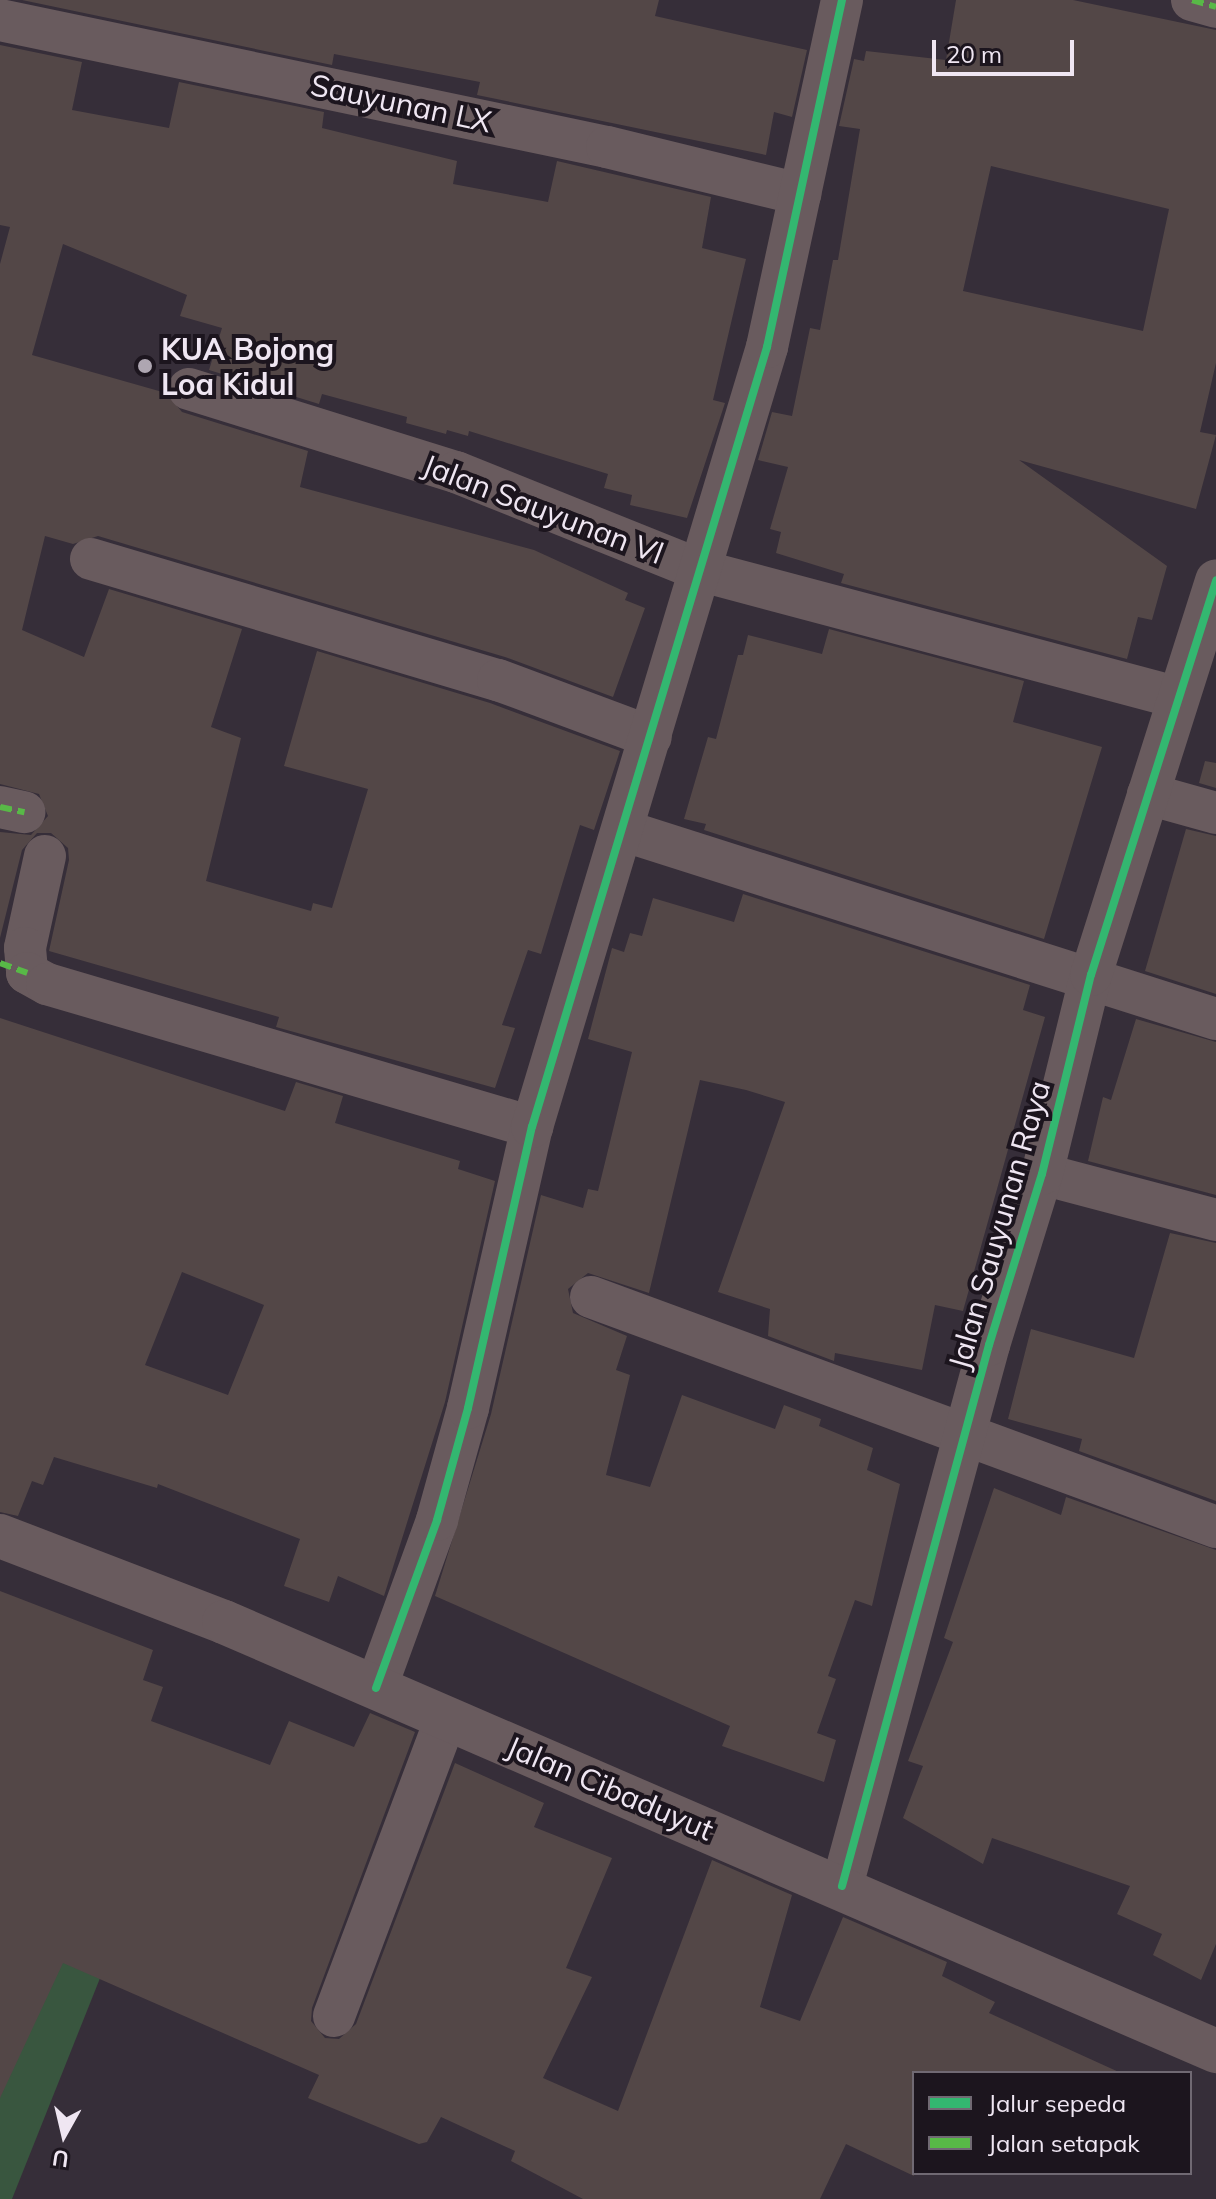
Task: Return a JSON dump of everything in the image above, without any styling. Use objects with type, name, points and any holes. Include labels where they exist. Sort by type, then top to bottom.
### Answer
[{"type":"street","points":[[376,1688],[437,1520],[468,1408],[532,1127],[625,831],[767,347],[842,0]]},
{"type":"street","points":[[1192,0],[1216,7]]},
{"type":"street","name":"Sauyunan LX","points":[[0,20],[607,147],[800,194]]},
{"type":"street","name":"Jalan Sauyunan Vl","points":[[189,389],[456,472],[702,571],[1177,697]]},
{"type":"street","points":[[91,559],[498,680],[651,737]]},
{"type":"street","name":"Jalan Sauyunan Raya","points":[[842,1886],[1042,1174],[1091,975],[1216,580]]},
{"type":"street","points":[[1148,794],[1216,813]]},
{"type":"street","points":[[625,831],[1091,975],[1216,1019]]},
{"type":"street","points":[[45,856],[25,948],[27,973],[47,984],[532,1127]]},
{"type":"street","points":[[1042,1174],[1216,1220]]},
{"type":"street","points":[[591,1297],[968,1433],[1216,1527]]},
{"type":"street","name":"Jalan Cibaduyut","points":[[0,1536],[224,1622],[842,1886],[1216,2051]]},
{"type":"street","points":[[334,2016],[446,1718]]},
{"type":"green space","points":[[0,1807],[120,1928],[12,2199],[0,2199]]},
{"type":"building","points":[[22,0],[659,0],[655,16],[807,50],[792,117],[774,112],[766,155],[477,95],[480,82],[334,54],[332,65]]},
{"type":"building","points":[[956,0],[1073,0],[1216,30],[1216,363],[1200,432],[1216,435],[1196,509],[1019,460],[1167,566],[1152,620],[1138,617],[1127,659],[841,583],[844,574],[776,553],[781,532],[770,529],[788,467],[758,460],[772,412],[792,416],[810,328],[820,330],[833,260],[838,260],[860,129],[839,126],[854,59],[864,61],[866,51],[946,60]],"holes":[[[991,166],[1169,209],[1143,331],[963,291]]]},
{"type":"building","points":[[0,45],[82,62],[72,110],[169,128],[179,82],[324,112],[322,128],[457,161],[453,184],[548,202],[557,161],[711,197],[702,248],[746,259],[713,400],[725,403],[687,518],[630,505],[632,495],[604,488],[608,474],[469,431],[468,436],[447,430],[446,434],[406,423],[407,417],[322,394],[319,404],[209,370],[222,328],[180,316],[187,295],[63,244],[32,355],[166,393],[182,412],[308,451],[300,487],[534,550],[628,593],[625,600],[645,608],[613,697],[505,657],[98,536],[73,544],[45,536],[22,630],[84,657],[109,589],[242,629],[211,727],[241,738],[206,881],[311,911],[313,903],[332,908],[368,789],[284,766],[317,651],[490,703],[620,751],[594,830],[580,825],[541,954],[528,950],[502,1025],[515,1028],[495,1088],[276,1027],[279,1017],[49,951],[69,860],[68,848],[51,833],[37,833],[22,850],[0,938],[0,832],[31,835],[48,816],[39,794],[0,784],[0,264],[10,227],[0,225]]},
{"type":"building","points":[[829,629],[1024,681],[1013,722],[1102,747],[1044,939],[704,830],[706,824],[684,819],[708,737],[716,739],[738,655],[743,655],[748,635],[822,654]]},
{"type":"building","points":[[1205,761],[1216,763],[1216,788],[1199,783]]},
{"type":"building","points":[[1186,829],[1216,836],[1216,994],[1145,971]]},
{"type":"building","points":[[743,894],[1030,985],[1023,1010],[1045,1017],[963,1311],[935,1305],[922,1370],[835,1353],[834,1361],[768,1336],[770,1309],[718,1292],[785,1102],[746,1090],[700,1080],[649,1293],[588,1273],[568,1289],[573,1313],[627,1336],[616,1370],[630,1375],[606,1475],[650,1487],[682,1395],[775,1429],[784,1405],[821,1419],[819,1426],[873,1448],[867,1470],[900,1484],[872,1606],[855,1600],[828,1676],[836,1679],[817,1733],[836,1740],[824,1782],[722,1746],[730,1726],[435,1596],[491,1414],[541,1195],[583,1208],[588,1189],[598,1191],[632,1052],[588,1039],[612,948],[624,952],[630,933],[642,936],[653,898],[734,922]]},
{"type":"building","points":[[0,1018],[285,1111],[296,1082],[343,1096],[335,1123],[460,1161],[458,1169],[495,1181],[445,1402],[384,1596],[338,1576],[329,1602],[284,1586],[300,1539],[158,1484],[157,1488],[54,1457],[43,1485],[32,1481],[18,1516],[0,1512]],"holes":[[[182,1272],[264,1305],[228,1395],[145,1365]]]},
{"type":"building","points":[[1136,1019],[1216,1042],[1216,1195],[1088,1161],[1103,1097],[1111,1100]]},
{"type":"building","points":[[1170,1233],[1216,1243],[1216,1501],[1079,1451],[1082,1439],[1008,1419],[1031,1329],[1134,1358]]},
{"type":"building","points":[[994,1488],[1061,1515],[1066,1497],[1216,1550],[1216,1944],[1201,1980],[1153,1955],[1162,1934],[1117,1914],[1130,1886],[992,1838],[983,1864],[903,1818],[923,1766],[908,1761],[953,1642],[944,1638]]},
{"type":"building","points":[[0,1591],[153,1650],[143,1680],[163,1687],[151,1721],[270,1765],[289,1721],[354,1747],[370,1713],[415,1732],[312,2008],[311,2021],[325,2038],[339,2039],[356,2024],[455,1763],[544,1803],[534,1827],[612,1858],[566,1968],[592,1977],[543,2078],[618,2111],[712,1860],[792,1895],[760,2007],[800,2021],[843,1917],[947,1962],[942,1976],[995,2002],[989,2013],[1117,2071],[912,2071],[914,2176],[846,2144],[820,2199],[583,2199],[511,2161],[515,2151],[441,2117],[427,2142],[419,2144],[308,2098],[319,2075],[63,1963],[0,2098]]},
{"type":"marked path","points":[[1192,0],[1216,7]]},
{"type":"marked path","points":[[0,807],[24,812]]},
{"type":"marked path","points":[[0,963],[27,973]]},
{"type":"cycle path","points":[[376,1688],[437,1520],[468,1408],[532,1127],[767,347],[842,0]]},
{"type":"cycle path","points":[[842,1886],[989,1345],[1042,1174],[1091,975],[1216,580]]},
{"type":"place","name":"KUA Bojong Loa Kidul","points":[[145,366]]}]
